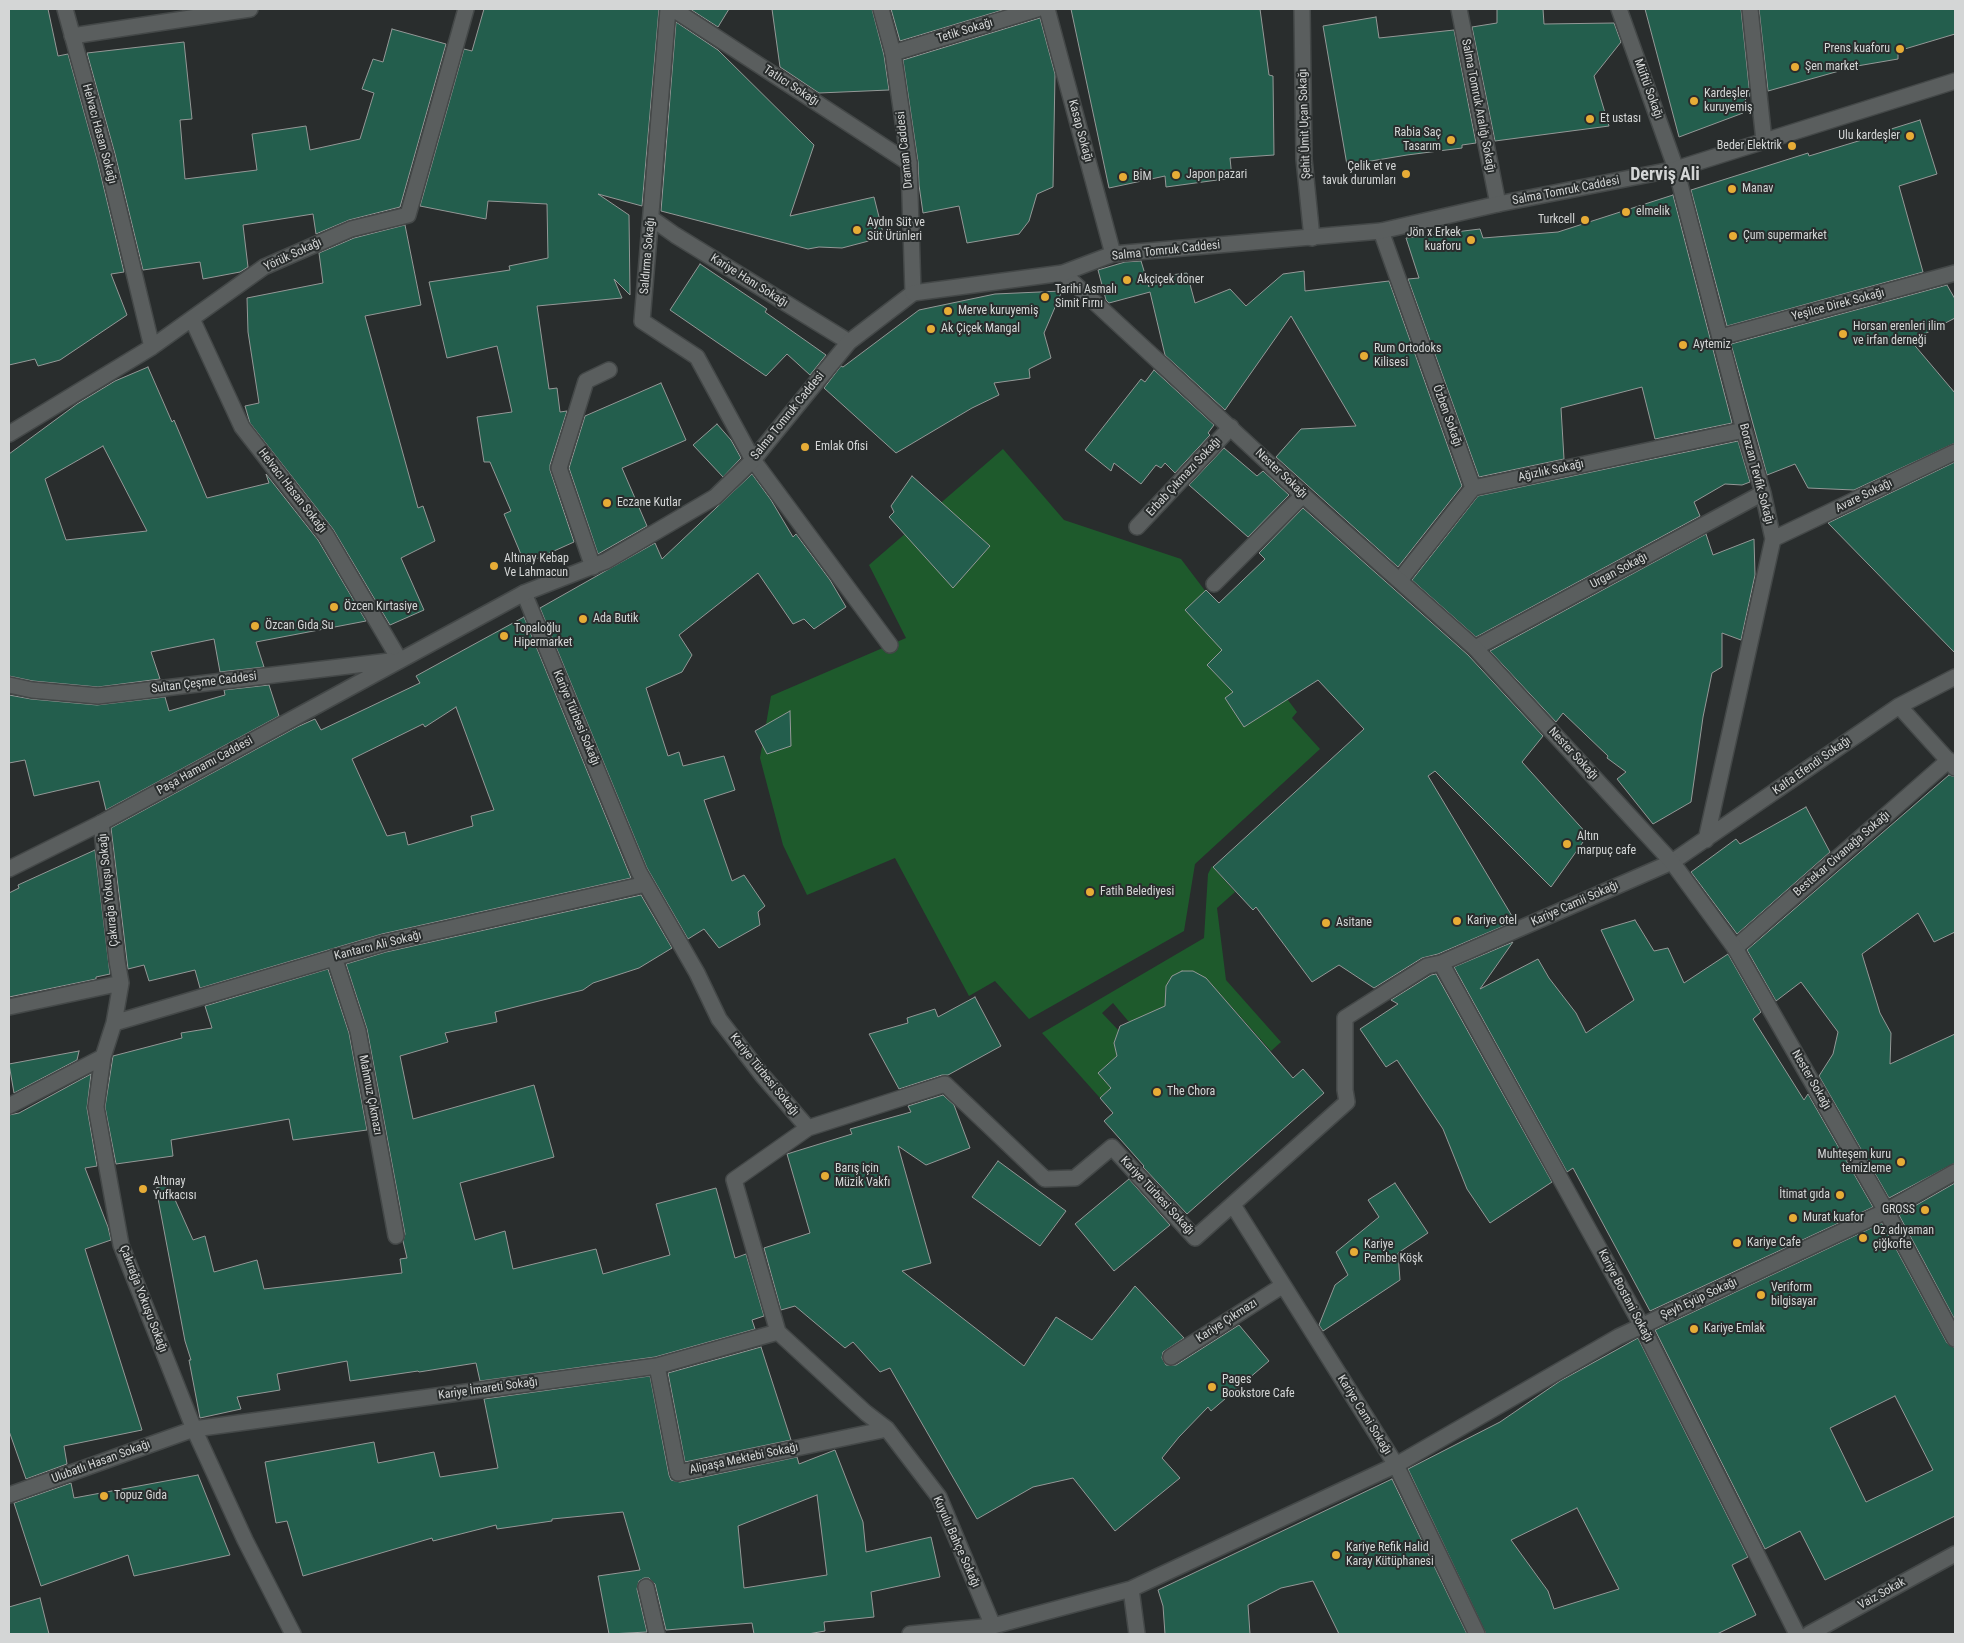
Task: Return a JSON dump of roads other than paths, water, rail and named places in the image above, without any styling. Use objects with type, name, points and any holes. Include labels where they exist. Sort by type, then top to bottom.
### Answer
[{"type":"street","name":"Helvacı Hasan Sokağı","points":[[65,9],[106,156],[152,347]]},
{"type":"street","points":[[72,36],[250,9]]},
{"type":"street","name":"Yörük Sokağı","points":[[9,434],[152,347],[264,267],[351,229],[408,215],[466,9]]},
{"type":"street","name":"Saldırma Sokağı","points":[[668,9],[642,320],[697,357],[753,460]]},
{"type":"street","name":"Tatlıcı Sokağı","points":[[673,9],[909,163]]},
{"type":"street","name":"Draman Caddesi","points":[[881,9],[893,53],[909,163],[913,293]]},
{"type":"street","name":"Tetik Sokağı","points":[[893,53],[1037,9]]},
{"type":"street","name":"Kasap Sokağı","points":[[1047,9],[1114,254]]},
{"type":"street","name":"Şehit Ümit Uçan Sokağı","points":[[1302,9],[1304,159],[1312,238]]},
{"type":"street","name":"Salma Tomruk Aralığı Sokağı","points":[[1459,9],[1498,204]]},
{"type":"street","name":"Müftü Sokağı","points":[[1619,9],[1676,169]]},
{"type":"street","points":[[1750,9],[1764,141]]},
{"type":"street","name":"Salma Tomruk Caddesi","points":[[399,660],[524,593],[606,561],[715,497],[753,460],[849,342],[913,293],[1063,273],[1114,254],[1381,231],[1498,204],[1676,169],[1955,81]]},
{"type":"street","name":"Borazan Tevfik Sokağı","points":[[1676,169],[1744,430],[1763,493],[1773,539],[1706,840]]},
{"type":"street","name":"Kariye Hanı Sokağı","points":[[651,218],[675,235],[849,342]]},
{"type":"street","name":"Özben Sokağı","points":[[1381,231],[1473,488]]},
{"type":"street","name":"Nester Sokağı","points":[[1063,273],[1303,496],[1475,648],[1672,862],[1735,948],[1886,1211],[1955,1339]]},
{"type":"street","name":"Yeşilce Direk Sokağı","points":[[1721,337],[1955,273]]},
{"type":"street","name":"Helvacı Hasan Sokağı","points":[[192,320],[242,427],[326,535],[399,660]]},
{"type":"street","points":[[593,567],[559,468],[586,382],[609,370]]},
{"type":"street","name":"Erbab Çıkmazı Sokağı","points":[[1137,527],[1231,428]]},
{"type":"street","name":"Ağızlık Sokağı","points":[[1473,488],[1744,430]]},
{"type":"street","name":"Avare Sokağı","points":[[1773,539],[1955,452]]},
{"type":"street","points":[[753,460],[890,645]]},
{"type":"street","points":[[1400,580],[1473,488]]},
{"type":"street","name":"Urgan Sokağı","points":[[1475,648],[1763,493]]},
{"type":"street","points":[[1214,584],[1303,496]]},
{"type":"street","name":"Kariye Türbesi Sokağı","points":[[524,593],[646,884],[697,973],[719,1019],[762,1075],[808,1128],[945,1084],[1045,1179],[1075,1178],[1112,1147],[1195,1238],[1232,1205]]},
{"type":"street","name":"Sultan Çeşme Caddesi","points":[[9,685],[32,690],[98,696],[399,660]]},
{"type":"street","name":"Paşa Hamamı Caddesi","points":[[9,869],[101,823],[399,660]]},
{"type":"street","name":"Kalfa Efendi Sokağı","points":[[1672,862],[1899,706],[1955,677]]},
{"type":"street","points":[[1899,706],[1952,765]]},
{"type":"street","name":"Bestekar Civanağa Sokağı","points":[[1735,948],[1952,765]]},
{"type":"street","name":"Çakırağa Yokuşu Sokağı","points":[[101,823],[121,983],[114,1023],[103,1057],[96,1107],[121,1245],[194,1429],[245,1540],[293,1634]]},
{"type":"street","name":"Kariye Camii Sokağı","points":[[1232,1205],[1347,1102],[1345,1018],[1427,966],[1441,963],[1672,862]]},
{"type":"street","name":"Kantarcı Ali Sokağı","points":[[114,1023],[384,943],[646,884]]},
{"type":"street","name":"Mahmuz Çıkmazı","points":[[334,957],[358,1031],[396,1236]]},
{"type":"street","name":"Kariye Bostani Sokağı","points":[[1441,963],[1642,1326],[1797,1634]]},
{"type":"street","points":[[9,1007],[121,983]]},
{"type":"street","points":[[9,1106],[103,1057]]},
{"type":"street","points":[[778,1332],[734,1180],[808,1128]]},
{"type":"street","name":"Şeyh Eyüp Sokağı","points":[[1396,1465],[1618,1336],[1886,1211],[1955,1172]]},
{"type":"street","name":"Kariye Cami Sokağı","points":[[1232,1205],[1396,1465],[1477,1634]]},
{"type":"street","name":"Kariye Çıkmazı","points":[[1171,1356],[1282,1286]]},
{"type":"street","name":"Kariye İmareti Sokağı","points":[[194,1429],[656,1366],[778,1332]]},
{"type":"street","name":"Kuyulu Bahçe Sokağı","points":[[778,1332],[866,1413],[887,1429],[939,1498],[986,1630]]},
{"type":"street","name":"Alipaşa Mektebi Sokağı","points":[[656,1366],[678,1473],[887,1429]]},
{"type":"street","name":"Ulubatlı Hasan Sokağı","points":[[9,1495],[194,1429]]},
{"type":"street","points":[[910,1634],[986,1630],[1131,1589],[1396,1465]]},
{"type":"street","name":"Vaiz Sokak","points":[[1809,1634],[1955,1554]]},
{"type":"street","points":[[646,1586],[657,1634]]},
{"type":"street","points":[[1131,1589],[1137,1634]]},
{"type":"place","name":"Prens kuaforu","points":[[1900,49]]},
{"type":"place","name":"Şen market","points":[[1795,67]]},
{"type":"place","name":"Kardeşler kuruyemiş","points":[[1694,101]]},
{"type":"place","name":"Et ustası","points":[[1590,119]]},
{"type":"place","name":"Ulu kardeşler","points":[[1910,136]]},
{"type":"place","name":"Rabia Saç Tasarım","points":[[1451,140]]},
{"type":"place","name":"Beder Elektrik","points":[[1792,146]]},
{"type":"place","name":"Çelik et ve tavuk durumları","points":[[1406,174]]},
{"type":"place","name":"Japon pazari","points":[[1176,175]]},
{"type":"place","name":"BİM","points":[[1123,177]]},
{"type":"place","name":"Manav","points":[[1732,189]]},
{"type":"place","name":"elmelik","points":[[1626,212]]},
{"type":"place","name":"Turkcell","points":[[1585,220]]},
{"type":"place","name":"Aydın Süt ve Süt Ürünleri","points":[[857,230]]},
{"type":"place","name":"Çum supermarket","points":[[1733,236]]},
{"type":"place","name":"Jön x Erkek kuaforu","points":[[1471,240]]},
{"type":"place","name":"Akçiçek doner","points":[[1127,280]]},
{"type":"place","name":"Tarihi Asmalı Simit Fırnı","points":[[1045,297]]},
{"type":"place","name":"Merve kuruyemiş","points":[[948,311]]},
{"type":"place","name":"Ak Çiçek Mangal","points":[[931,329]]},
{"type":"place","name":"Horsan erenleri ilim ve irfan derneği","points":[[1843,334]]},
{"type":"place","name":"Aytemiz","points":[[1683,345]]},
{"type":"place","name":"Rum Ortodoks Kilisesi","points":[[1364,356]]},
{"type":"place","name":"Emlak Ofisi","points":[[805,447]]},
{"type":"place","name":"Eczane Kutlar","points":[[607,503]]},
{"type":"place","name":"Altınay Kebap Ve Lahmacun","points":[[494,566]]},
{"type":"place","name":"Özcen Kırtasiye","points":[[334,607]]},
{"type":"place","name":"Ada Butik","points":[[583,619]]},
{"type":"place","name":"Özcan Gıda Su","points":[[255,626]]},
{"type":"place","name":"Topaloğlu Hipermarket","points":[[504,636]]},
{"type":"place","name":"Altın marpuç cafe","points":[[1567,844]]},
{"type":"place","name":"Fatih Belediyesi","points":[[1090,892]]},
{"type":"place","name":"Kariye otel","points":[[1457,921]]},
{"type":"place","name":"Asitane","points":[[1326,923]]},
{"type":"place","name":"The Chora","points":[[1157,1092]]},
{"type":"place","name":"Muhteşem kuru temizleme","points":[[1901,1162]]},
{"type":"place","name":"Barış için Müzik Vakfı","points":[[825,1176]]},
{"type":"place","name":"Altınay Yufkacısı","points":[[143,1189]]},
{"type":"place","name":"İtimat gıda","points":[[1840,1195]]},
{"type":"place","name":"GROSS","points":[[1925,1210]]},
{"type":"place","name":"Murat kuafor","points":[[1793,1218]]},
{"type":"place","name":"Oz adıyaman çiğkofte","points":[[1863,1238]]},
{"type":"place","name":"Kariye Cafe","points":[[1737,1243]]},
{"type":"place","name":"Kariye Pembe Köşk","points":[[1354,1252]]},
{"type":"place","name":"Veriform bilgisayar","points":[[1761,1295]]},
{"type":"place","name":"Kariye Emlak","points":[[1694,1329]]},
{"type":"place","name":"Pages Bookstore Cafe","points":[[1212,1387]]},
{"type":"place","name":"Topuz Gıda","points":[[104,1496]]},
{"type":"place","name":"Kariye Refik Halid Karay Kütüphanesi","points":[[1336,1555]]},
{"type":"district","name":"Derviş Ali","points":[[1665,175]]}]
